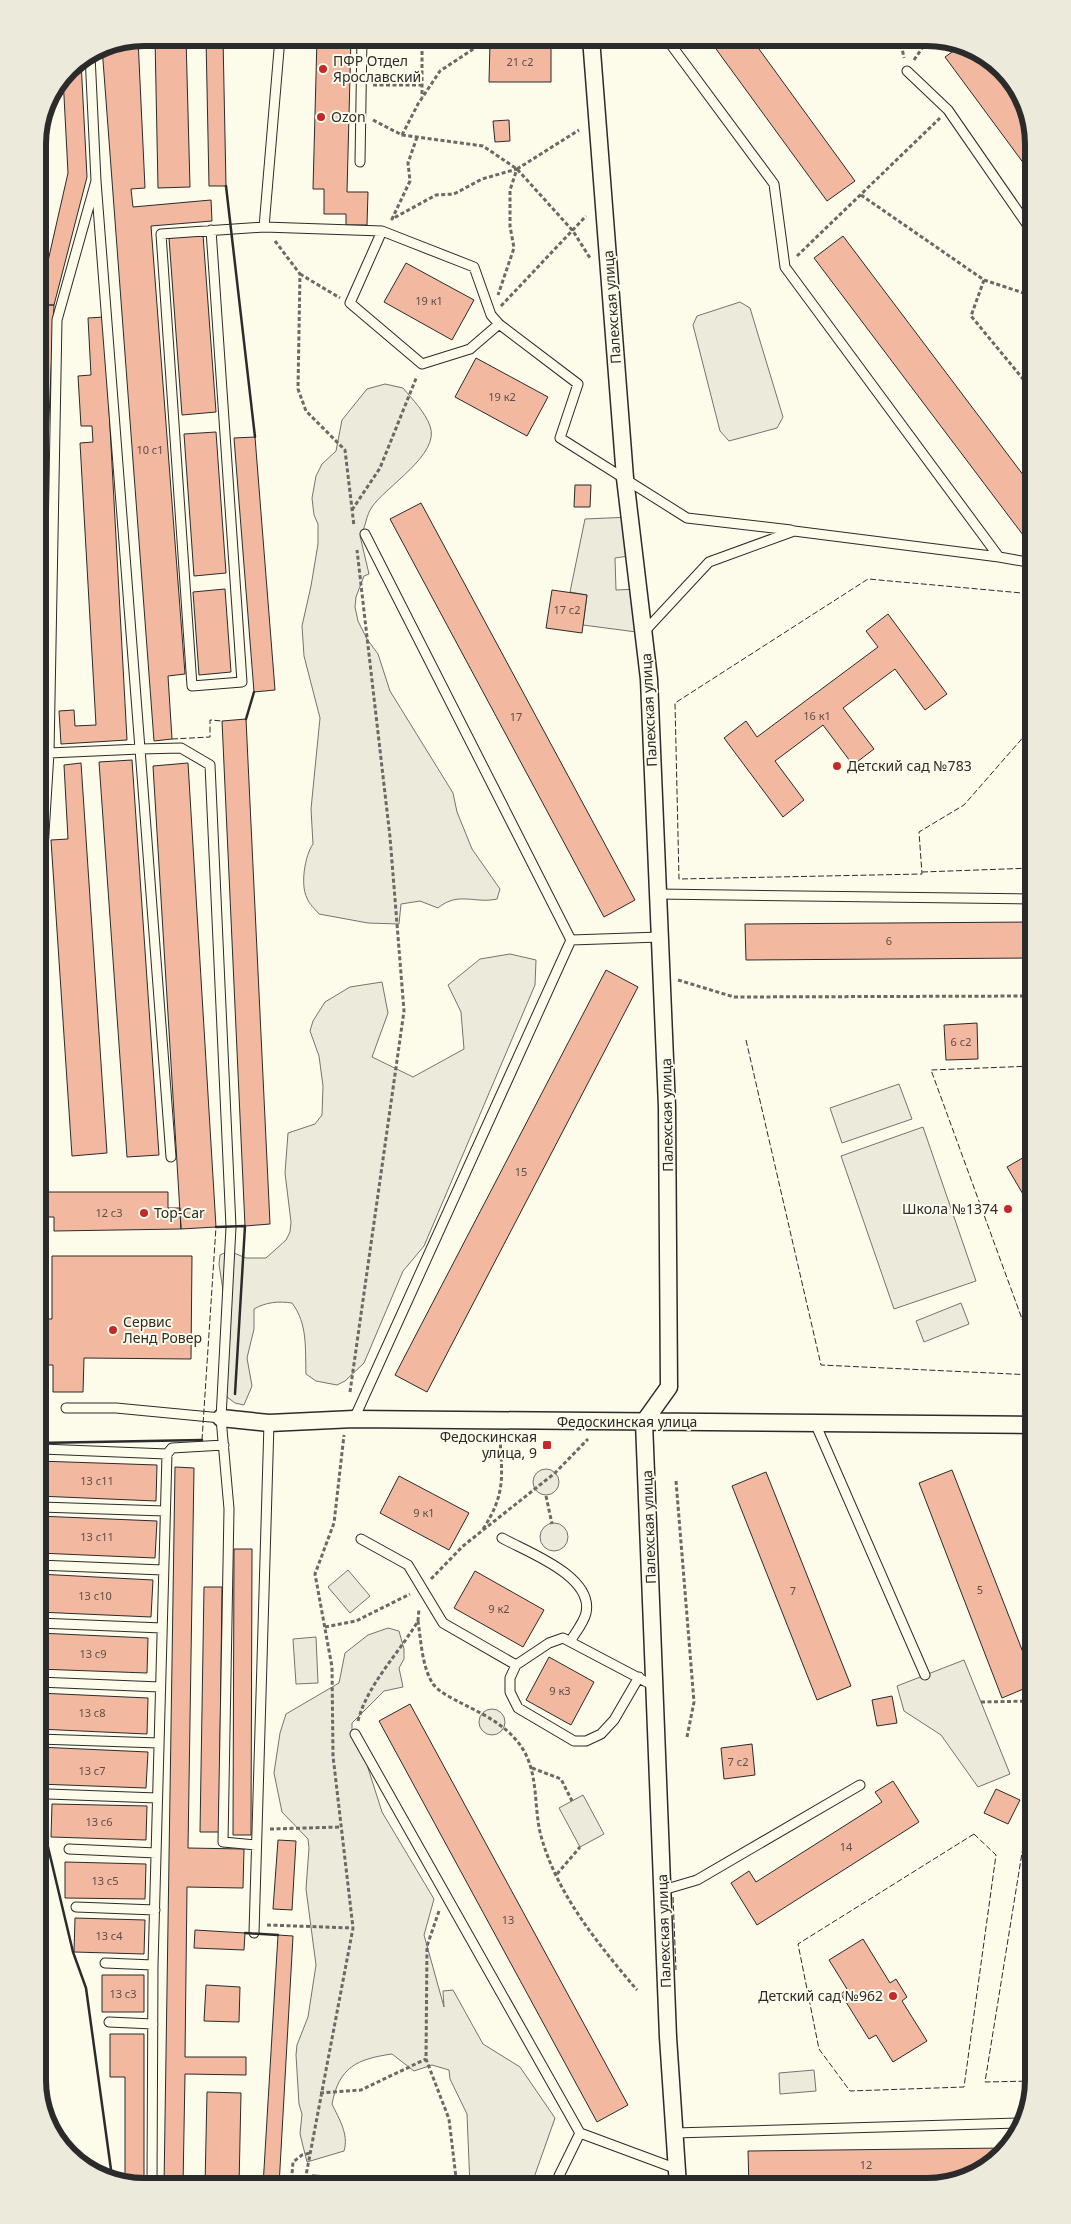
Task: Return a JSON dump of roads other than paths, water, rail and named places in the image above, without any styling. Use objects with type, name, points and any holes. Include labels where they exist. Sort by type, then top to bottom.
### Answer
[{"type":"street","name":"Палехская улица","points":[[592,46],[625,478],[649,679],[663,975],[667,1108],[669,1387],[644,1422],[663,1890],[678,2178]]},
{"type":"street","name":"Федоскинская улица","points":[[222,1418],[269,1423],[350,1420],[1025,1424]]},
{"type":"lane","points":[[264,227],[279,46]]},
{"type":"lane","points":[[360,162],[362,46]]},
{"type":"lane","points":[[672,46],[774,184],[785,267],[999,557]]},
{"type":"lane","points":[[90,63],[96,181],[171,1157]]},
{"type":"lane","points":[[907,71],[948,110],[1025,221]]},
{"type":"lane","points":[[46,788],[57,320],[96,181]]},
{"type":"lane","points":[[211,230],[242,682],[192,686],[160,234],[211,230],[264,227],[382,232],[474,267],[492,315],[498,324],[578,384],[560,438],[687,518],[1025,561]]},
{"type":"lane","points":[[382,232],[350,304],[422,364],[470,349],[498,324]]},
{"type":"lane","points":[[644,632],[709,562],[794,531]]},
{"type":"lane","points":[[366,534],[571,940]]},
{"type":"lane","points":[[48,753],[182,748],[210,765],[231,1227],[222,1418],[229,1509],[223,1842],[256,1845]]},
{"type":"lane","points":[[658,894],[1025,899]]},
{"type":"lane","points":[[571,940],[660,938]]},
{"type":"lane","points":[[350,1420],[571,940]]},
{"type":"lane","points":[[66,1408],[116,1408],[222,1418]]},
{"type":"lane","points":[[254,1929],[269,1423]]},
{"type":"lane","points":[[815,1423],[925,1675]]},
{"type":"lane","points":[[152,2178],[156,1853],[167,1454],[172,1448],[224,1445]]},
{"type":"lane","points":[[46,1449],[167,1454]]},
{"type":"lane","points":[[46,1507],[165,1511]]},
{"type":"lane","points":[[502,1538],[570,1575],[581,1588],[586,1613],[572,1640]]},
{"type":"lane","points":[[362,1539],[408,1564],[443,1623],[516,1665]]},
{"type":"lane","points":[[46,1565],[163,1570]]},
{"type":"lane","points":[[46,1623],[162,1628]]},
{"type":"lane","points":[[639,1677],[614,1720],[601,1734],[586,1741],[574,1741],[518,1708],[510,1692],[510,1678],[516,1665],[549,1643],[564,1638],[572,1640],[639,1677],[654,1686]]},
{"type":"lane","points":[[46,1682],[160,1687]]},
{"type":"lane","points":[[355,1734],[580,2133],[677,2168]]},
{"type":"lane","points":[[46,1739],[159,1743]]},
{"type":"lane","points":[[663,1890],[697,1880],[860,1785]]},
{"type":"lane","points":[[48,1794],[158,1798]]},
{"type":"lane","points":[[69,1849],[156,1853]]},
{"type":"lane","points":[[76,1907],[155,1910]]},
{"type":"lane","points":[[105,1963],[154,1965]]},
{"type":"lane","points":[[109,2022],[153,2024]]},
{"type":"lane","points":[[674,2133],[1014,2124]]},
{"type":"lane","points":[[558,2178],[580,2133]]},
{"type":"place","name":"ПФР Отдел Ярославский","points":[[323,69]]},
{"type":"place","name":"Ozon","points":[[321,117]]},
{"type":"place","name":"Детский сад №783","points":[[837,766]]},
{"type":"place","name":"Школа №1374","points":[[1008,1209]]},
{"type":"place","name":"Top-Car","points":[[144,1213]]},
{"type":"place","name":"Сервис Ленд Ровер","points":[[113,1330]]},
{"type":"place","name":"Федоскинская улица, 9","points":[[547,1445]]},
{"type":"place","name":"Детский сад №962","points":[[893,1996]]}]
